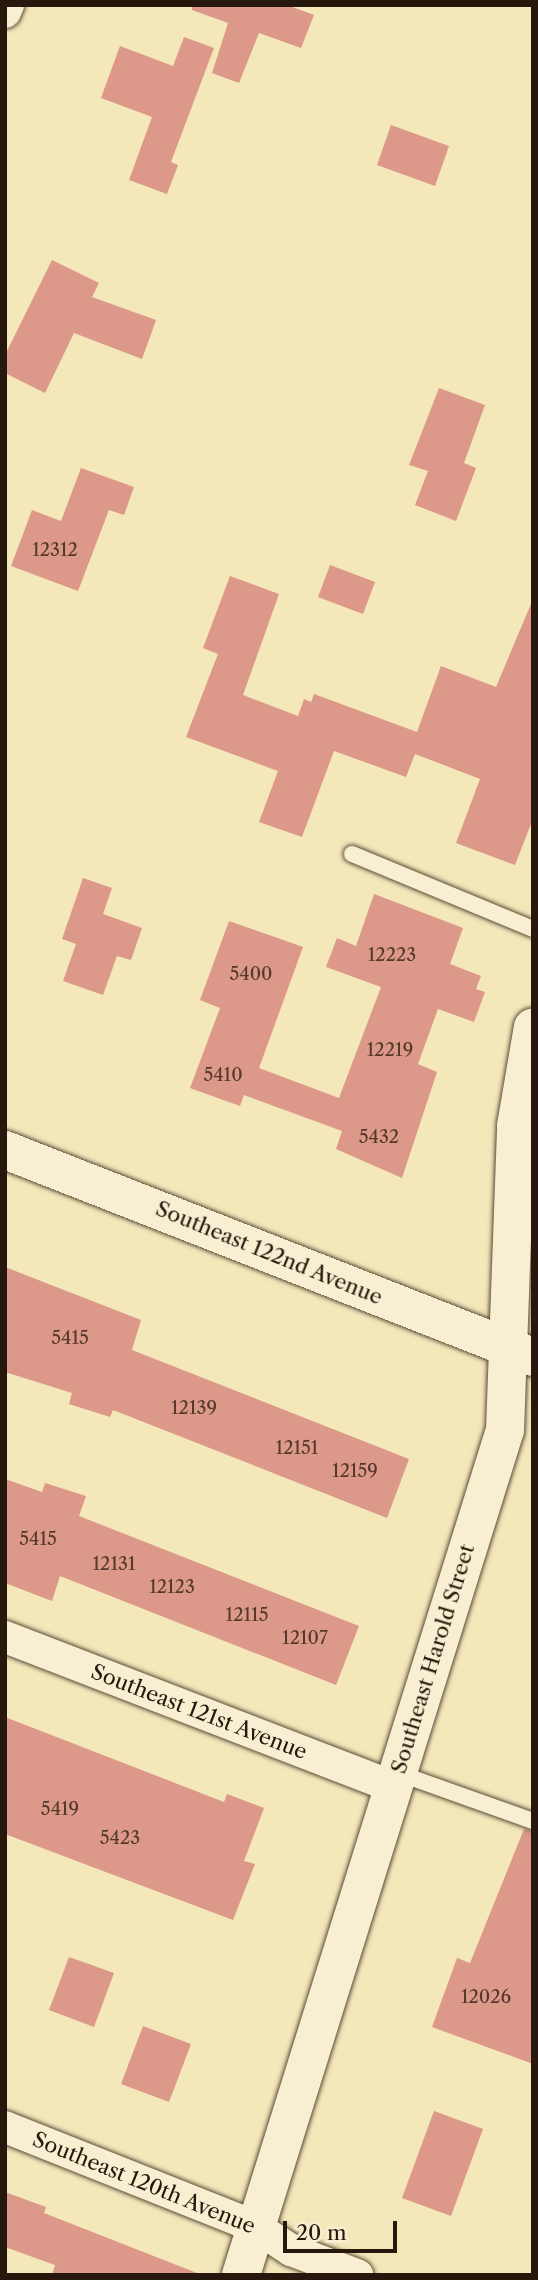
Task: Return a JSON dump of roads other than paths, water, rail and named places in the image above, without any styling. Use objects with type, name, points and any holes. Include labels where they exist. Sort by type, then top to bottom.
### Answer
[{"type":"street","points":[[5,12],[8,5]]},
{"type":"street","name":"Southeast Harold Street","points":[[242,2275],[505,1430],[521,1353],[516,1126],[533,1027]]},
{"type":"street","name":"Southeast 122nd Avenue","points":[[5,1150],[521,1353]]},
{"type":"street","name":"Southeast 121st Avenue","points":[[5,1637],[396,1780]]},
{"type":"street","name":"Southeast 120th Avenue","points":[[5,2127],[256,2227],[292,2250],[357,2275]]},
{"type":"lane","points":[[352,854],[533,929]]},
{"type":"lane","points":[[396,1780],[533,1821]]}]
